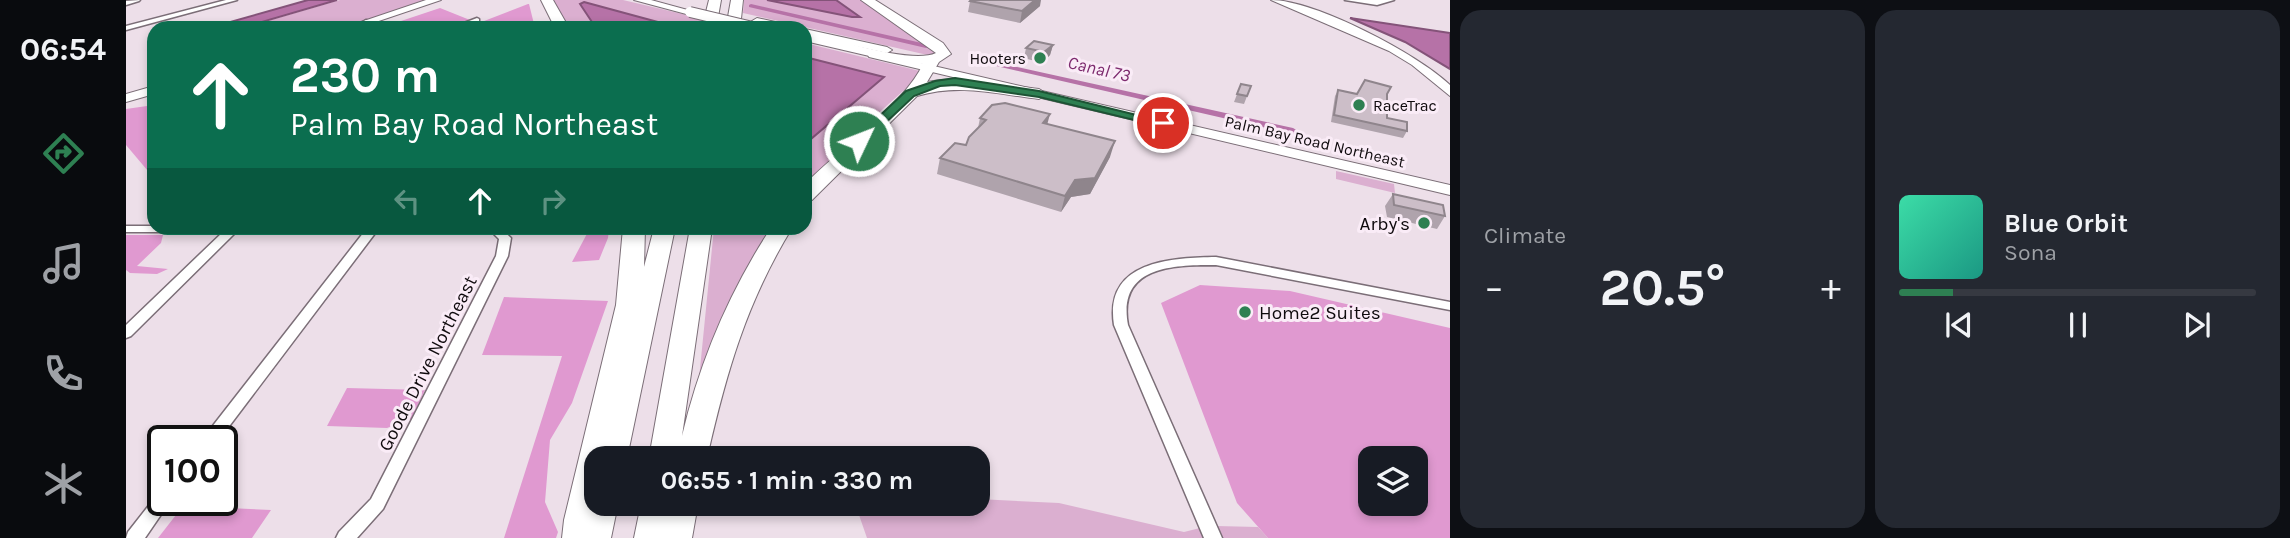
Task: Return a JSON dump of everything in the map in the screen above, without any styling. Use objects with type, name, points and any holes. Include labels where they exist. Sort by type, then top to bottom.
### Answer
[{"type":"highway","points":[[547,0],[558,21]]},
{"type":"highway","points":[[710,21],[715,0]]},
{"type":"highway","points":[[734,21],[737,0]]},
{"type":"highway","points":[[812,189],[910,93],[940,58],[943,50],[867,0]]},
{"type":"highway","points":[[812,39],[932,65]]},
{"type":"highway","points":[[910,93],[938,83],[955,81],[1039,94]]},
{"type":"highway","points":[[579,538],[579,520],[628,306],[634,235]]},
{"type":"highway","points":[[615,446],[662,235]]},
{"type":"highway","points":[[666,446],[700,235]]},
{"type":"highway","points":[[694,446],[703,405],[738,303],[763,254],[776,235]]},
{"type":"highway","points":[[594,538],[599,516]]},
{"type":"highway","points":[[651,538],[655,516]]},
{"type":"highway","points":[[675,538],[680,516]]},
{"type":"main road","points":[[382,21],[436,0]]},
{"type":"main road","points":[[383,21],[447,0]]},
{"type":"main road","points":[[639,0],[740,21]]},
{"type":"main road","points":[[668,0],[691,9]]},
{"type":"main road","points":[[1276,0],[1342,25],[1380,43],[1416,65],[1450,92]]},
{"type":"main road","name":"Palm Bay Road Northeast","points":[[812,34],[1039,94],[1450,190]]},
{"type":"main road","name":"Palm Bay Road Northeast","points":[[932,65],[1450,179]]},
{"type":"main road","points":[[126,101],[147,95]]},
{"type":"street","points":[[126,3],[137,0]]},
{"type":"street","points":[[153,21],[234,0]]},
{"type":"street","points":[[1348,0],[1377,4],[1391,0]]},
{"type":"street","points":[[126,28],[147,23]]},
{"type":"street","points":[[126,229],[147,229]]},
{"type":"street","points":[[126,333],[227,235]]},
{"type":"street","points":[[221,425],[367,235]]},
{"type":"street","name":"Goode Drive Northeast","points":[[345,538],[377,504],[502,256],[505,238],[502,235]]},
{"type":"street","points":[[1213,538],[1121,326],[1119,304],[1125,288],[1156,266],[1184,261],[1216,261],[1450,306]]},
{"type":"street","points":[[134,538],[151,516]]},
{"type":"shaded area","points":[[308,0],[337,0],[265,21],[234,21]]},
{"type":"shaded area","points":[[340,0],[432,0],[366,21],[268,21]]},
{"type":"shaded area","points":[[552,0],[623,0],[704,19],[654,21],[584,2],[580,4],[591,21],[563,21]]},
{"type":"shaded area","points":[[744,0],[767,0],[858,17],[836,0],[864,0],[938,52],[932,56],[812,29],[812,21],[778,21],[743,13]]},
{"type":"shaded area","points":[[767,0],[836,0],[860,17],[852,17]]},
{"type":"shaded area","points":[[584,2],[654,21],[591,21],[580,4]]},
{"type":"shaded area","points":[[528,4],[533,21],[484,21]]},
{"type":"shaded area","points":[[440,8],[470,20],[466,21],[401,21]]},
{"type":"shaded area","points":[[1350,18],[1450,33],[1450,69],[1405,42]]},
{"type":"shaded area","points":[[812,45],[924,72],[852,137],[847,149],[812,184],[812,138],[884,77],[812,59]]},
{"type":"shaded area","points":[[812,59],[884,77],[812,138]]},
{"type":"shaded area","points":[[147,106],[147,170],[126,145],[126,109]]},
{"type":"shaded area","points":[[1336,171],[1394,184],[1395,193],[1336,179]]},
{"type":"shaded area","points":[[126,235],[163,235],[161,243],[137,266],[168,269],[157,274],[130,273],[126,270]]},
{"type":"shaded area","points":[[586,235],[608,235],[599,260],[572,262]]},
{"type":"shaded area","points":[[713,235],[772,235],[760,253],[697,399]]},
{"type":"shaded area","points":[[1200,285],[1290,291],[1450,328],[1450,538],[1268,538],[1237,503],[1161,303]]},
{"type":"shaded area","points":[[504,297],[608,301],[572,403],[550,440],[545,502],[558,532],[556,538],[504,538],[562,356],[482,355]]},
{"type":"shaded area","points":[[347,388],[425,390],[411,419],[387,428],[327,426]]},
{"type":"shaded area","points":[[990,500],[1059,503],[1184,532],[1200,528],[1204,538],[867,538],[859,516],[990,516]]},
{"type":"shaded area","points":[[238,508],[271,510],[252,538],[158,538],[175,516],[238,516]]},
{"type":"shaded area","points":[[1216,526],[1258,527],[1268,538],[1221,538]]},
{"type":"building","points":[[971,0],[1035,0],[1022,11]]},
{"type":"building","points":[[1034,41],[1053,45],[1044,52],[1026,48]]},
{"type":"building","points":[[1365,80],[1391,87],[1387,94],[1387,118],[1407,122],[1407,131],[1334,115],[1338,90],[1357,94]]},
{"type":"building","points":[[1241,84],[1251,86],[1247,96],[1237,94]]},
{"type":"building","points":[[1005,103],[1050,114],[1043,123],[1115,141],[1095,178],[1075,180],[1065,196],[940,158],[955,143],[966,145],[969,137],[986,120],[980,118],[992,105]]},
{"type":"building","points":[[1393,194],[1443,205],[1445,216],[1394,205]]},
{"type":"waterway","name":"Canal 73","points":[[751,6],[926,46]]},
{"type":"waterway","name":"Canal 73","points":[[979,60],[1293,131]]},
{"type":"place","name":"Hooters","points":[[1040,58]]},
{"type":"place","name":"RaceTrac","points":[[1359,105]]},
{"type":"place","name":"Arby's","points":[[1424,223]]},
{"type":"place","name":"Home2 Suites","points":[[1245,312]]},
{"type":"route","points":[[859,141],[910,93],[938,83],[955,81],[1039,94],[1163,123]]}]
